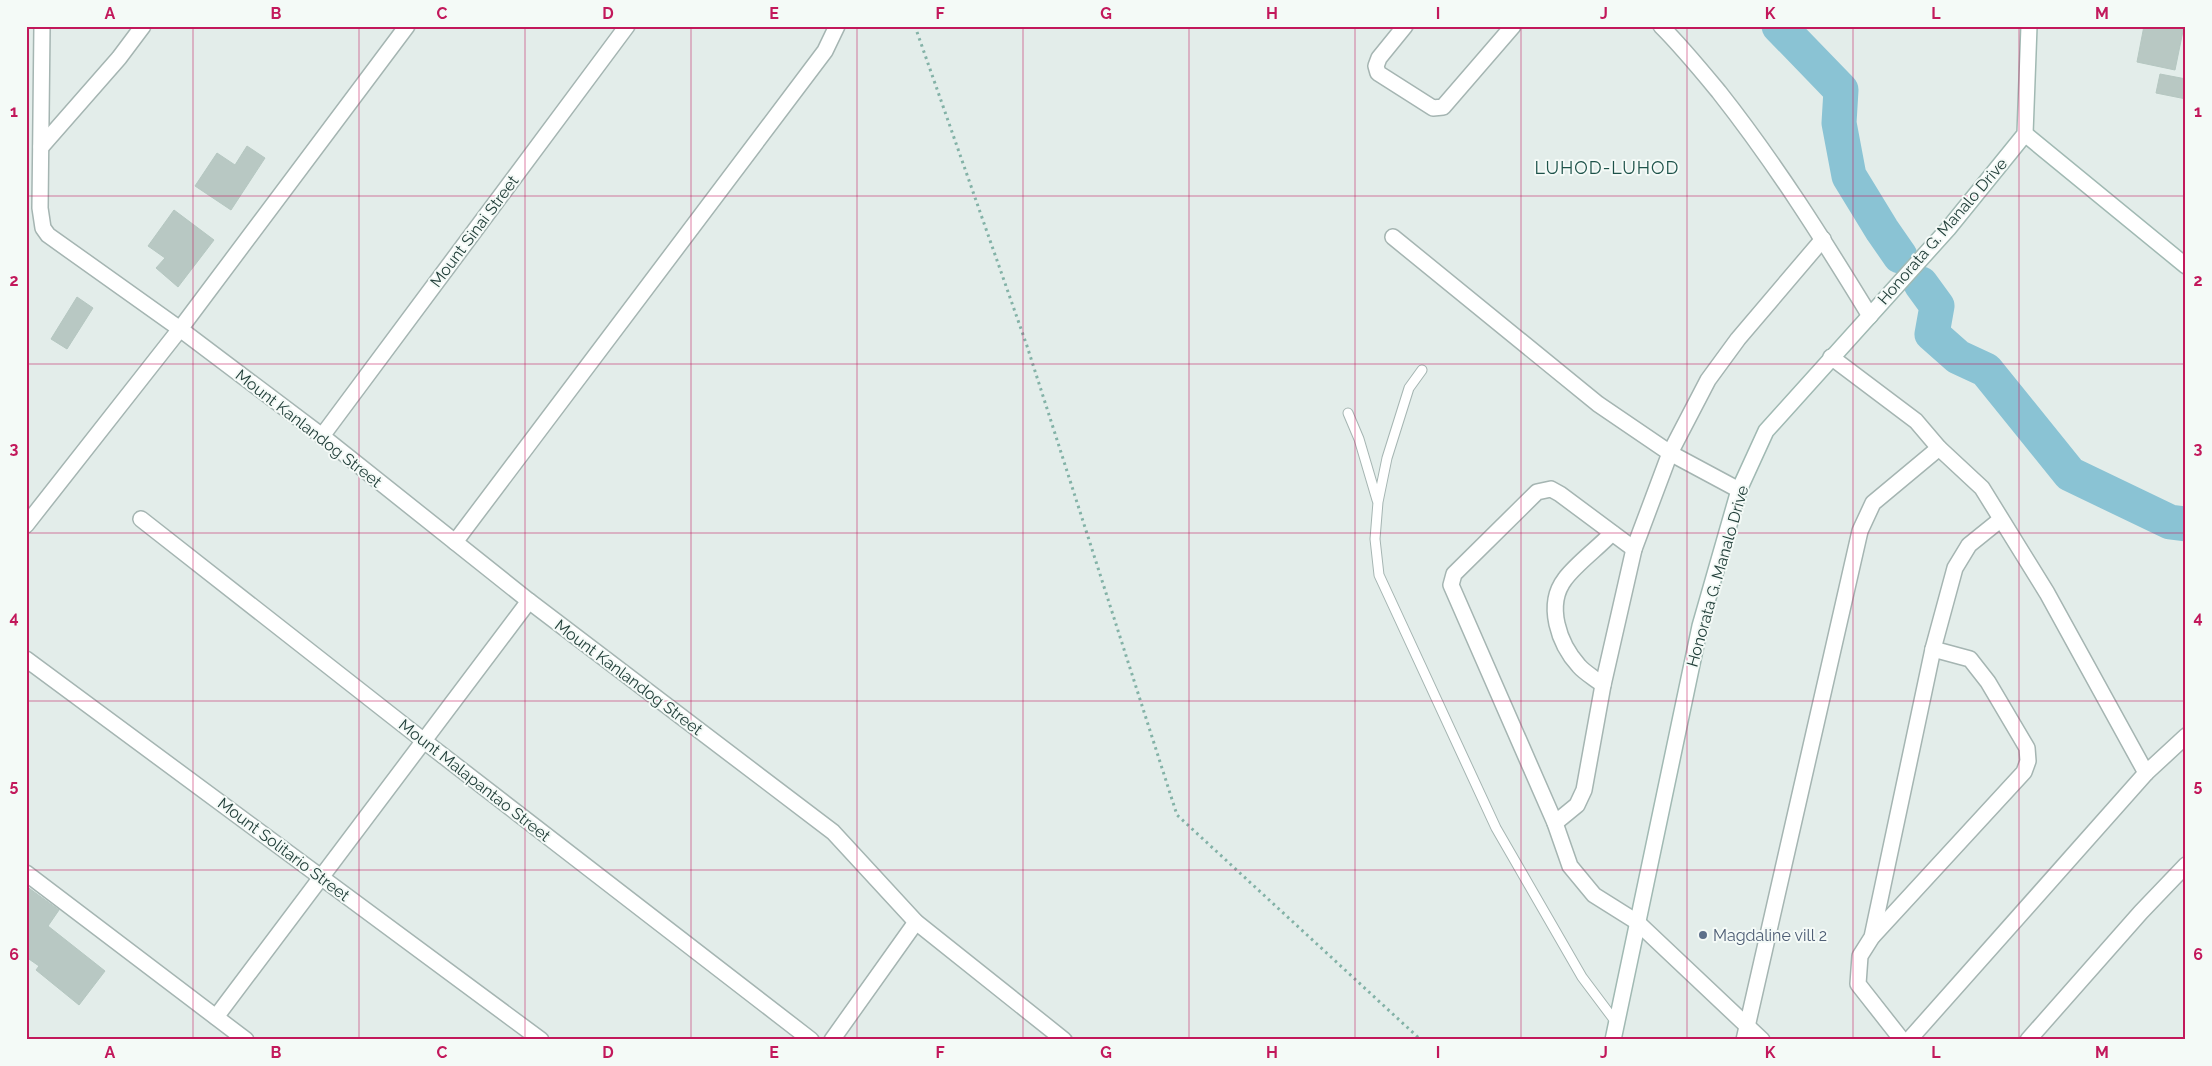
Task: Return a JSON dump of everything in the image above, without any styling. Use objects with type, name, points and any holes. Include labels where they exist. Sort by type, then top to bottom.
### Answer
[{"type":"street","name":"Mount Kanlandog Street","points":[[42,26],[40,208],[43,228],[48,236],[180,329],[322,436],[529,601],[833,832],[916,922],[1064,1040]]},
{"type":"street","points":[[41,147],[119,58],[144,26]]},
{"type":"street","points":[[26,526],[180,329],[406,26]]},
{"type":"street","name":"Mount Sinai Street","points":[[322,436],[627,26]]},
{"type":"street","points":[[455,542],[826,51],[837,26]]},
{"type":"street","points":[[1404,26],[1379,58],[1376,66],[1378,73],[1433,108],[1443,107],[1513,26]]},
{"type":"street","points":[[1661,26],[1680,44],[1748,129],[1823,239],[1870,316]]},
{"type":"street","points":[[2029,26],[2025,134],[2186,266]]},
{"type":"street","name":"Honorata G. Manalo Drive","points":[[1613,1040],[1615,1021],[1700,626],[1739,490],[1766,431],[1831,356],[1870,316],[1948,229],[2025,134]]},
{"type":"street","points":[[1394,237],[1598,404],[1670,452],[1739,490]]},
{"type":"street","points":[[1555,823],[1577,805],[1584,790],[1604,685],[1634,549],[1670,452],[1708,380],[1738,339],[1823,239]]},
{"type":"street","points":[[1831,356],[1916,421],[1939,448],[1982,488],[2000,520],[2048,592],[2146,773]]},
{"type":"street","points":[[1745,1033],[1860,531],[1873,504],[1939,448]]},
{"type":"street","points":[[1634,549],[1560,494],[1551,489],[1543,490],[1536,492],[1454,574],[1452,580],[1453,591],[1555,823],[1570,866],[1594,895],[1637,922],[1745,1033],[1762,1040]]},
{"type":"street","name":"Mount Malapantao Street","points":[[141,519],[424,741],[811,1040]]},
{"type":"street","points":[[1872,937],[1933,649],[1955,568],[1969,545],[2000,520]]},
{"type":"street","points":[[1604,685],[1579,667],[1560,639],[1555,603],[1556,591],[1566,577],[1597,550],[1612,533]]},
{"type":"street","points":[[216,1017],[529,601]]},
{"type":"street","points":[[1902,1040],[1858,984],[1860,956],[1872,937],[2024,772],[2028,761],[2027,748],[1988,682],[1970,659],[1933,649]]},
{"type":"street","name":"Mount Solitario Street","points":[[26,659],[541,1040]]},
{"type":"street","points":[[1909,1040],[2146,773],[2186,736]]},
{"type":"street","points":[[2028,1040],[2141,912],[2186,865]]},
{"type":"street","points":[[26,873],[246,1040]]},
{"type":"street","points":[[832,1040],[916,922]]},
{"type":"lane","points":[[1422,370],[1409,388],[1387,458],[1378,502],[1375,539],[1379,575],[1496,828],[1582,977],[1615,1021]]},
{"type":"lane","points":[[1348,413],[1359,439],[1378,502]]},
{"type":"path","points":[[917,32],[1027,346],[1177,815],[1421,1040]]},
{"type":"building","points":[[2144,26],[2184,26],[2175,70],[2137,62]]},
{"type":"building","points":[[2160,74],[2186,79],[2186,99],[2156,93]]},
{"type":"building","points":[[247,146],[265,158],[231,210],[195,186],[217,153],[235,165]]},
{"type":"building","points":[[174,210],[214,240],[178,287],[156,268],[165,258],[148,246]]},
{"type":"building","points":[[77,297],[93,308],[67,349],[51,339]]},
{"type":"building","points":[[26,886],[59,910],[48,926],[105,971],[79,1005],[36,970],[39,966],[26,957]]},
{"type":"waterway","points":[[1779,26],[1841,90],[1839,123],[1849,176],[1900,256]]},
{"type":"waterway","points":[[1921,284],[1937,306],[1932,334],[1958,357],[1986,370],[2070,474],[2170,522],[2186,524]]},
{"type":"place","name":"Magdaline vill 2","points":[[1703,935]]},
{"type":"district","name":"LUHOD-LUHOD","points":[[1607,168]]}]
